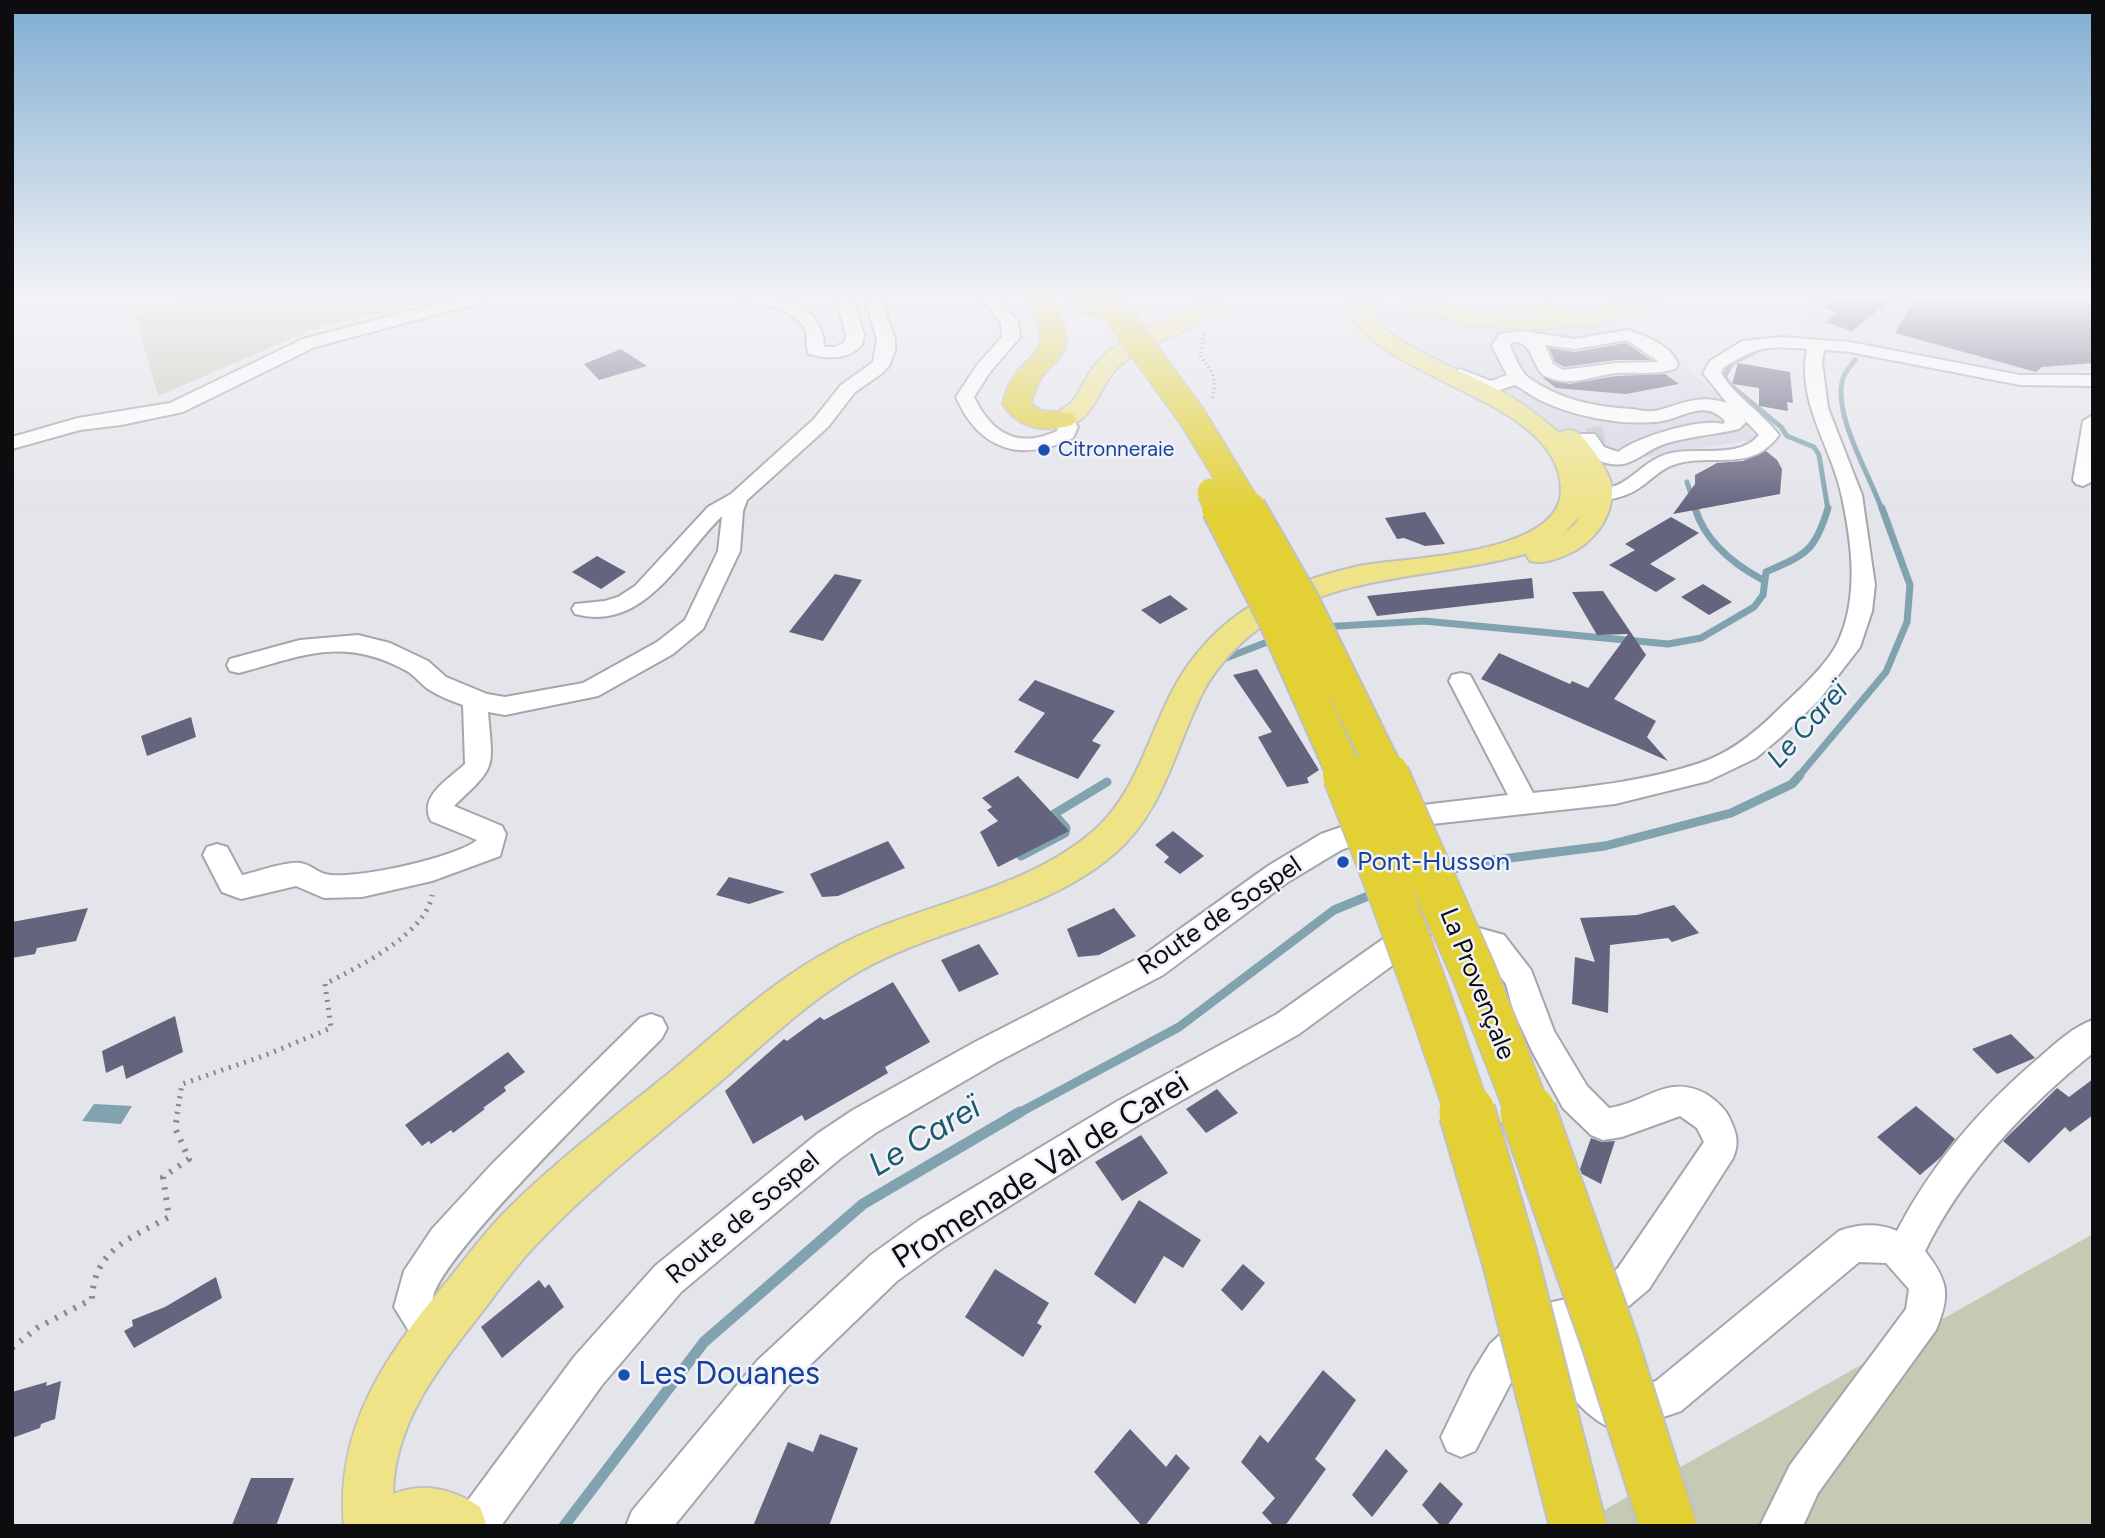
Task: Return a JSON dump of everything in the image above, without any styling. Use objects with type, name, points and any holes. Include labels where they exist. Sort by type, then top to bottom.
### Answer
[{"type":"highway","points":[[1036,369],[1024,382],[1017,404],[1020,412],[1034,419],[1062,419]]},
{"type":"highway","name":"La Provençale","points":[[1134,369],[1213,496],[1290,646],[1354,790],[1423,973],[1455,1071],[1524,1310],[1578,1526]]},
{"type":"highway","name":"La Provençale","points":[[1152,369],[1198,424],[1262,531],[1328,651],[1422,849],[1493,1020],[1553,1181],[1634,1415],[1668,1526]]},
{"type":"main road","points":[[1062,419],[1082,407],[1094,380],[1104,369]]},
{"type":"main road","points":[[1436,369],[1531,420],[1599,492]]},
{"type":"main road","points":[[370,1526],[367,1486],[384,1418],[407,1375],[433,1336],[517,1233],[599,1157],[807,986],[843,961],[877,943],[1009,896],[1064,872],[1108,839],[1143,795],[1191,684],[1218,651],[1253,618],[1304,592],[1362,575],[1423,567],[1494,565],[1552,552],[1587,530],[1596,509],[1599,484],[1584,456],[1568,436],[1534,408],[1461,369]]},
{"type":"main road","points":[[380,1526],[408,1515],[426,1513],[443,1515],[461,1526]]},
{"type":"street","points":[[12,443],[78,424],[176,408],[256,369]]},
{"type":"street","points":[[583,609],[602,611],[638,597],[715,511],[738,498],[821,423],[828,411],[842,400],[847,388],[877,369]]},
{"type":"street","points":[[984,369],[971,384],[965,397],[970,414],[982,430],[1001,441],[1021,444],[1056,440],[1066,434],[1068,427],[1062,419]]},
{"type":"street","points":[[1449,369],[1485,387],[1507,380],[1519,380],[1550,398],[1587,411],[1667,422],[1724,427],[1736,422],[1723,407],[1711,404],[1698,403],[1677,408],[1667,422],[1623,458],[1607,458],[1593,448],[1596,436]]},
{"type":"street","points":[[1513,369],[1519,380]]},
{"type":"street","points":[[1548,369],[1556,374],[1571,376],[1627,369]]},
{"type":"street","points":[[1599,492],[1659,462],[1754,449],[1765,443],[1769,435],[1762,423],[1717,384],[1712,373],[1714,369]]},
{"type":"street","name":"Route de Sospel","points":[[475,1526],[588,1371],[668,1279],[829,1146],[864,1121],[986,1052],[1152,966],[1278,874],[1348,835],[1385,823],[1431,814],[1615,794],[1708,771],[1746,751],[1773,730],[1810,694],[1848,647],[1860,611],[1864,585],[1852,495],[1819,408],[1814,369]]},
{"type":"street","points":[[1960,369],[2011,379],[2090,383]]},
{"type":"street","points":[[1667,422],[1708,455]]},
{"type":"street","points":[[2083,480],[2092,430]]},
{"type":"street","points":[[239,666],[300,648],[358,643],[382,649],[419,667],[437,683],[458,694],[505,706],[589,690],[665,649],[695,624],[729,551],[733,511],[738,498]]},
{"type":"street","points":[[1461,681],[1525,803]]},
{"type":"street","points":[[217,855],[232,884],[241,887],[299,874],[320,885],[343,888],[457,862],[490,848],[492,834],[441,814],[440,803],[477,768],[477,699]]},
{"type":"street","points":[[1385,823],[1421,929],[1441,930],[1493,944],[1520,979],[1529,1010],[1574,1097],[1603,1124],[1641,1115],[1674,1100],[1693,1102],[1710,1117],[1720,1131],[1721,1146],[1714,1159],[1694,1183],[1636,1276],[1622,1290],[1583,1314],[1567,1315],[1547,1322],[1517,1341],[1492,1370],[1461,1437]]},
{"type":"street","name":"Promenade Val de Carei","points":[[647,1526],[772,1374],[884,1268],[931,1234],[1128,1114],[1288,1024],[1421,929]]},
{"type":"street","points":[[433,1336],[413,1307],[417,1284],[445,1242],[513,1167],[651,1028]]},
{"type":"street","points":[[1905,1252],[1920,1220],[1986,1129],[2093,1034]]},
{"type":"street","points":[[1583,1314],[1573,1342],[1577,1370],[1597,1397],[1619,1412],[1667,1397],[1852,1244],[1880,1242],[1905,1252],[1928,1285],[1923,1317],[1804,1479],[1781,1526]]},
{"type":"path","points":[[1210,403],[1217,383],[1211,369]]},
{"type":"path","points":[[12,1349],[37,1328],[92,1299],[90,1281],[106,1254],[169,1217],[163,1177],[189,1160],[175,1128],[182,1084],[266,1055],[331,1028],[325,984],[398,940],[430,910],[434,895],[421,897]]},
{"type":"shaded area","points":[[1460,369],[1686,369],[1728,402],[1758,439],[1604,464]]},
{"type":"shaded area","points":[[1994,369],[2087,369],[2071,376]]},
{"type":"green space","points":[[150,369],[221,369],[158,396]]},
{"type":"green space","points":[[2093,1234],[2093,1526],[1576,1526]]},
{"type":"water","points":[[94,1104],[132,1106],[121,1124],[82,1121]]},
{"type":"building","points":[[588,369],[637,369],[599,380]]},
{"type":"building","points":[[1736,369],[1771,369],[1790,372],[1793,403],[1787,402],[1788,411],[1759,406],[1759,388],[1732,384]]},
{"type":"building","points":[[1665,374],[1679,384],[1626,394],[1556,388],[1542,377],[1569,384],[1616,376]]},
{"type":"building","points":[[1766,451],[1777,460],[1782,469],[1780,494],[1673,514],[1695,484],[1695,475],[1717,463],[1743,461]]},
{"type":"building","points":[[1425,512],[1445,544],[1425,546],[1404,538],[1397,539],[1385,518]]},
{"type":"building","points":[[1671,517],[1699,533],[1650,564],[1676,579],[1656,592],[1609,565],[1635,550],[1625,544]]},
{"type":"building","points":[[597,556],[626,572],[601,589],[572,572]]},
{"type":"building","points":[[835,574],[862,580],[823,641],[789,632]]},
{"type":"building","points":[[1532,578],[1534,598],[1377,616],[1367,596]]},
{"type":"building","points":[[1703,584],[1732,602],[1709,615],[1681,597]]},
{"type":"building","points":[[1603,591],[1646,655],[1614,699],[1656,721],[1647,737],[1668,761],[1481,679],[1499,653],[1570,684],[1572,681],[1588,688],[1628,634],[1597,635],[1572,592]]},
{"type":"building","points":[[1170,595],[1188,609],[1160,624],[1141,610]]},
{"type":"building","points":[[1257,669],[1319,770],[1307,778],[1309,783],[1287,787],[1258,737],[1272,732],[1233,675]]},
{"type":"building","points":[[1035,680],[1115,711],[1092,741],[1101,745],[1078,779],[1014,752],[1045,713],[1018,700]]},
{"type":"building","points":[[191,717],[196,737],[147,756],[141,736]]},
{"type":"building","points":[[1018,776],[1069,831],[998,867],[980,832],[998,821],[987,810],[992,807],[982,798]]},
{"type":"building","points":[[1173,831],[1204,856],[1180,874],[1164,862],[1169,857],[1155,845]]},
{"type":"building","points":[[888,841],[905,868],[838,896],[822,897],[810,874]]},
{"type":"building","points":[[729,877],[785,892],[749,904],[716,895]]},
{"type":"building","points":[[1674,905],[1699,933],[1672,942],[1668,938],[1610,945],[1608,1013],[1572,1004],[1575,957],[1595,962],[1580,918],[1637,915]]},
{"type":"building","points":[[88,908],[76,941],[37,948],[35,954],[12,958],[12,922]]},
{"type":"building","points":[[1114,908],[1136,936],[1099,955],[1078,957],[1067,929]]},
{"type":"building","points":[[979,944],[999,974],[959,992],[941,960]]},
{"type":"building","points":[[893,982],[930,1042],[885,1067],[888,1073],[805,1121],[802,1115],[753,1144],[725,1091],[784,1039],[787,1041],[820,1017],[824,1020]]},
{"type":"building","points":[[175,1016],[183,1052],[126,1079],[123,1065],[106,1073],[102,1051]]},
{"type":"building","points":[[2011,1034],[2035,1058],[1997,1074],[1972,1049]]},
{"type":"building","points":[[508,1052],[525,1072],[504,1087],[506,1091],[483,1108],[485,1109],[453,1133],[451,1130],[431,1144],[429,1141],[422,1146],[405,1125]]},
{"type":"building","points":[[2093,1079],[2093,1115],[2070,1132],[2065,1127],[2029,1163],[2003,1141],[2057,1088],[2069,1097]]},
{"type":"building","points":[[1217,1089],[1238,1113],[1206,1133],[1186,1109]]},
{"type":"building","points":[[1916,1106],[1955,1139],[1941,1157],[1920,1175],[1877,1137]]},
{"type":"building","points":[[1141,1135],[1168,1173],[1122,1201],[1095,1162]]},
{"type":"building","points":[[1591,1138],[1602,1142],[1615,1141],[1601,1184],[1582,1174],[1580,1169]]},
{"type":"building","points":[[1139,1200],[1201,1240],[1183,1268],[1164,1256],[1135,1304],[1094,1274]]},
{"type":"building","points":[[1243,1264],[1265,1283],[1242,1311],[1221,1290]]},
{"type":"building","points":[[995,1269],[1049,1303],[1037,1323],[1042,1326],[1023,1357],[965,1317]]},
{"type":"building","points":[[216,1277],[222,1298],[134,1348],[124,1331],[133,1326],[132,1320],[165,1307]]},
{"type":"building","points":[[539,1280],[545,1288],[549,1284],[564,1307],[502,1358],[481,1327]]},
{"type":"building","points":[[1323,1370],[1356,1400],[1315,1459],[1326,1469],[1285,1526],[1274,1526],[1262,1513],[1275,1498],[1241,1462],[1260,1435],[1268,1443]]},
{"type":"building","points":[[61,1381],[55,1419],[41,1424],[40,1428],[12,1438],[12,1392]]},
{"type":"building","points":[[1130,1429],[1166,1467],[1176,1454],[1190,1468],[1145,1526],[1142,1526],[1094,1472]]},
{"type":"building","points":[[820,1434],[858,1448],[829,1526],[753,1526],[788,1442],[813,1452]]},
{"type":"building","points":[[1386,1449],[1408,1471],[1372,1517],[1352,1495]]},
{"type":"building","points":[[251,1478],[294,1478],[276,1526],[232,1525]]},
{"type":"building","points":[[1440,1482],[1463,1504],[1447,1526],[1441,1526],[1422,1505]]},
{"type":"waterway","points":[[1729,369],[1724,377],[1731,386],[1781,427],[1787,436],[1814,447],[1819,455],[1828,509]]},
{"type":"waterway","name":"Le Careï","points":[[1849,369],[1843,378],[1841,393],[1847,426],[1882,510]]},
{"type":"waterway","points":[[1687,482],[1696,510]]},
{"type":"waterway","points":[[1695,508],[1713,542],[1741,567],[1763,580]]},
{"type":"waterway","name":"Le Careï","points":[[1798,777],[1886,672],[1907,622],[1910,585],[1882,508]]},
{"type":"waterway","points":[[1322,627],[1424,621],[1668,644],[1701,638],[1754,607],[1763,595],[1766,572],[1791,561],[1807,550],[1818,534],[1828,509]]},
{"type":"waterway","points":[[1226,658],[1275,639]]},
{"type":"waterway","name":"Le Careï","points":[[1444,872],[1478,862],[1605,846],[1731,813],[1792,784],[1800,775]]},
{"type":"waterway","points":[[1021,856],[1065,833],[1066,828],[1054,814],[1107,782]]},
{"type":"waterway","name":"Le Careï","points":[[1017,1114],[1179,1027],[1334,910],[1378,892]]},
{"type":"waterway","name":"Le Careï","points":[[564,1526],[704,1342],[863,1204],[1020,1112]]},
{"type":"tunnel","points":[[1588,438],[1604,434]]},
{"type":"place","name":"Citronneraie","points":[[1044,450]]},
{"type":"place","name":"Pont-Husson","points":[[1343,862]]},
{"type":"place","name":"Les Douanes","points":[[624,1375]]}]
